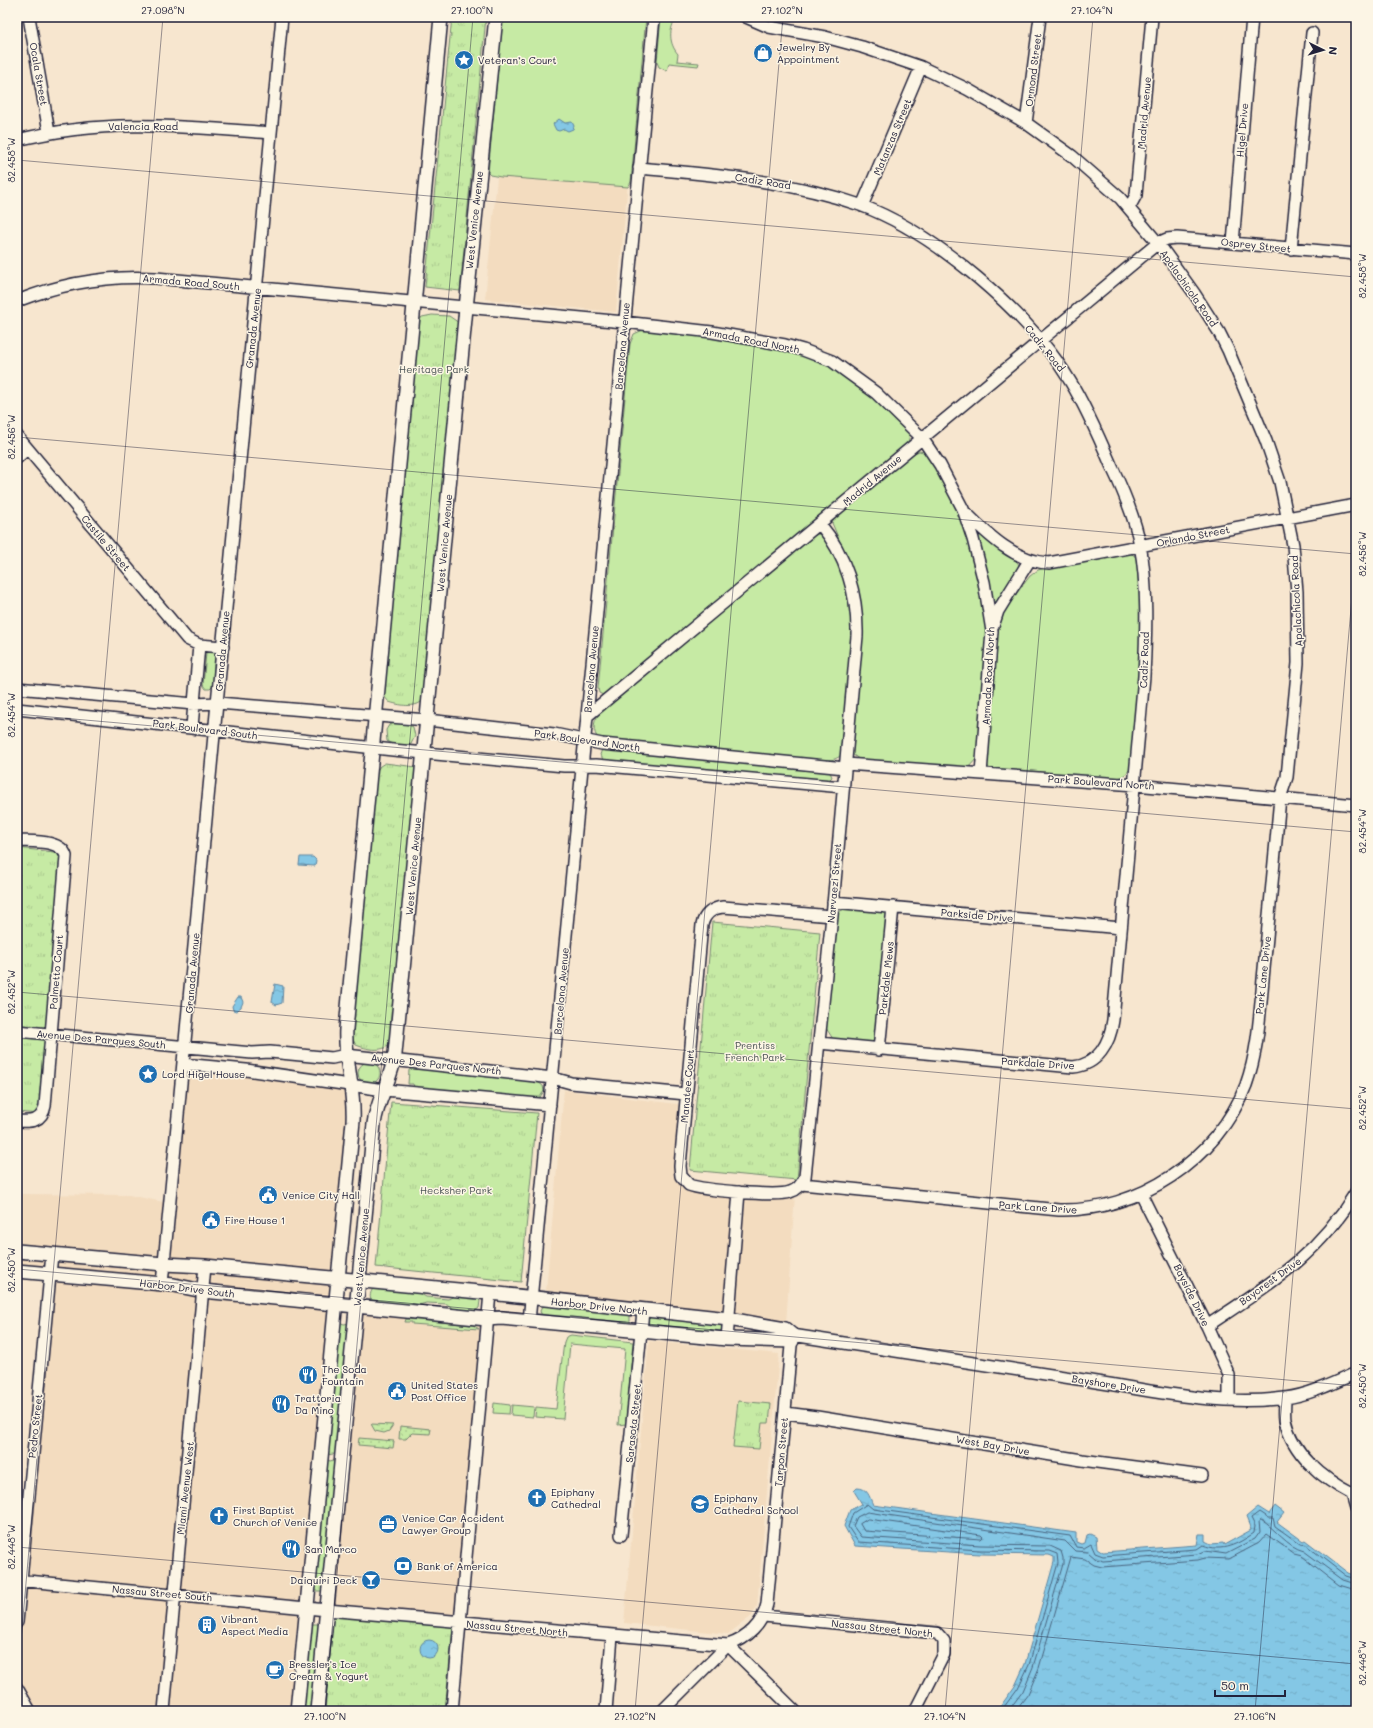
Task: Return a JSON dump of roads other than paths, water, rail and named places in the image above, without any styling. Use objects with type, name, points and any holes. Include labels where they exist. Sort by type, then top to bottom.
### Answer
[{"type":"street","name":"Ocala Street","points":[[29,17],[49,132]]},
{"type":"street","name":"Granada Avenue","points":[[162,1284],[218,703],[243,416],[257,288],[270,133],[282,17]]},
{"type":"street","points":[[297,1711],[353,1112],[346,1055],[346,1029],[441,17]]},
{"type":"street","name":"West Venice Avenue","points":[[317,1711],[374,1124],[384,1090],[390,1077],[394,1059],[466,308],[496,17]]},
{"type":"street","name":"Barcelona Avenue","points":[[529,1321],[654,17]]},
{"type":"street","name":"Apalachicola Road","points":[[746,17],[769,27],[825,37],[862,47],[921,67],[967,89],[1026,123],[1055,142],[1087,168],[1129,208],[1158,243],[1205,308],[1228,350],[1266,441],[1280,482],[1288,518],[1296,574],[1298,646],[1287,777],[1280,798]]},
{"type":"street","name":"Ormond Street","points":[[1026,123],[1040,17]]},
{"type":"street","name":"Madrid Avenue","points":[[1129,208],[1136,195],[1152,17]]},
{"type":"street","name":"Higel Drive","points":[[1233,243],[1252,17]]},
{"type":"street","points":[[1291,249],[1312,33]]},
{"type":"street","name":"Matanzas Street","points":[[862,206],[921,67]]},
{"type":"street","name":"Valencia Road","points":[[17,140],[49,132],[96,126],[143,124],[270,133]]},
{"type":"street","name":"Cadiz Road","points":[[639,168],[766,181],[807,189],[862,206],[919,235],[955,261],[1007,306],[1041,341],[1070,380],[1081,400],[1125,498],[1140,546],[1146,649],[1135,784]]},
{"type":"street","name":"Osprey Street","points":[[1158,243],[1174,238],[1356,254]]},
{"type":"street","name":"Madrid Avenue","points":[[587,716],[1158,243]]},
{"type":"street","name":"Armada Road South","points":[[17,301],[69,284],[123,277],[156,278],[414,303]]},
{"type":"street","name":"Armada Road North","points":[[414,303],[624,322],[735,335],[785,345],[818,355],[832,361],[860,380],[894,410],[922,438],[944,471],[963,509],[973,539],[984,582],[992,631],[981,774]]},
{"type":"street","name":"Castile Street","points":[[17,436],[187,639],[192,643],[199,645],[223,647]]},
{"type":"street","points":[[17,458],[27,449]]},
{"type":"street","name":"Orlando Street","points":[[963,509],[977,524],[1009,549],[1029,561],[1049,563],[1356,505]]},
{"type":"street","name":"Narvaezi Street","points":[[802,1184],[806,1170],[832,916],[857,646],[855,604],[850,581],[842,557],[834,542],[820,524]]},
{"type":"street","points":[[992,631],[998,611],[1029,561]]},
{"type":"street","points":[[192,727],[199,645]]},
{"type":"street","points":[[17,688],[194,704],[218,703],[376,715]]},
{"type":"street","name":"Park Boulevard South","points":[[17,709],[373,748],[423,752]]},
{"type":"street","name":"Park Boulevard North","points":[[376,715],[554,734],[602,744],[846,766],[1135,784],[1356,806]]},
{"type":"street","points":[[423,752],[564,766],[582,765],[843,787]]},
{"type":"street","name":"Parkdale Drive","points":[[819,1043],[879,1050],[1068,1066],[1077,1066],[1087,1063],[1103,1050],[1112,1029],[1135,784]]},
{"type":"street","name":"Park Lane Drive","points":[[802,1184],[1068,1210],[1098,1208],[1141,1194],[1184,1167],[1204,1150],[1218,1133],[1236,1105],[1246,1085],[1252,1064],[1256,1040],[1280,798]]},
{"type":"street","name":"Palmetto Court","points":[[17,841],[55,845],[62,848],[66,856],[44,1112],[41,1117],[33,1122],[17,1121]]},
{"type":"street","name":"Parkside Drive","points":[[833,902],[1121,928]]},
{"type":"street","name":"Manatee Court","points":[[739,1192],[692,1186],[686,1182],[682,1176],[680,1166],[702,925],[707,915],[714,909],[723,906],[832,916]]},
{"type":"street","name":"Parkdale Mews","points":[[879,1050],[893,907]]},
{"type":"street","name":"Avenue Des Parques South","points":[[17,1031],[185,1047]]},
{"type":"street","name":"Avenue Des Parques North","points":[[185,1047],[252,1053],[270,1052],[332,1058],[346,1055],[394,1059],[553,1078],[571,1083],[686,1094]]},
{"type":"street","points":[[183,1064],[246,1070],[384,1090],[550,1105]]},
{"type":"street","points":[[727,1339],[739,1192],[784,1194],[795,1190],[802,1184]]},
{"type":"street","name":"Baycrest Drive","points":[[1207,1326],[1297,1263],[1329,1231],[1356,1192]]},
{"type":"street","name":"Bayside Drive","points":[[1141,1194],[1207,1326],[1230,1379],[1229,1400]]},
{"type":"street","name":"Harbor Drive South","points":[[17,1251],[164,1264],[205,1266],[337,1279]]},
{"type":"street","name":"Pedro Street","points":[[17,1622],[19,1580],[52,1254]]},
{"type":"street","name":"Miami Avenue West","points":[[164,1711],[205,1266]]},
{"type":"street","name":"Harbor Drive South","points":[[17,1271],[162,1284],[203,1291],[356,1306]]},
{"type":"street","name":"Harbor Drive North","points":[[337,1279],[490,1293],[729,1320],[785,1329],[792,1338]]},
{"type":"street","points":[[452,1711],[490,1293]]},
{"type":"street","name":"Harbor Drive North","points":[[356,1306],[487,1319],[501,1318],[727,1339],[792,1338],[858,1345]]},
{"type":"street","name":"Sarasota Street","points":[[621,1535],[644,1311]]},
{"type":"street","name":"Tarpon Street","points":[[764,1616],[767,1604],[792,1338]]},
{"type":"street","name":"Bayshore Drive","points":[[858,1345],[1150,1390],[1229,1400],[1286,1398],[1330,1384],[1356,1373]]},
{"type":"street","points":[[1286,1398],[1286,1420],[1299,1450],[1321,1474],[1354,1494],[1356,1508]]},
{"type":"street","name":"West Bay Drive","points":[[784,1413],[1082,1460],[1202,1476]]},
{"type":"street","name":"Nassau Street South","points":[[19,1580],[307,1608]]},
{"type":"street","name":"Nassau Street North","points":[[307,1608],[728,1646]]},
{"type":"street","points":[[662,1711],[728,1646],[742,1640],[757,1626],[764,1616]]},
{"type":"street","name":"Nassau Street North","points":[[764,1616],[937,1632],[944,1641],[944,1654],[915,1711]]},
{"type":"street","points":[[606,1711],[612,1636]]},
{"type":"street","points":[[728,1646],[796,1711]]},
{"type":"street","points":[[17,1688],[30,1711]]},
{"type":"water","points":[[559,119],[565,123],[572,122],[574,126],[573,129],[568,131],[564,129],[559,131],[556,130],[553,124]]},
{"type":"water","points":[[300,857],[313,857],[316,860],[315,866],[299,865]]},
{"type":"water","points":[[275,984],[283,986],[282,1003],[276,1005],[272,1002]]},
{"type":"water","points":[[238,997],[241,997],[243,1002],[241,1007],[236,1011],[233,1010],[232,1006]]},
{"type":"water","points":[[857,1488],[864,1489],[866,1491],[873,1505],[1076,1533],[1076,1542],[1081,1544],[1085,1543],[1087,1535],[1090,1534],[1096,1537],[1097,1548],[1103,1552],[1197,1545],[1199,1534],[1205,1534],[1205,1541],[1211,1544],[1223,1543],[1224,1545],[1251,1530],[1246,1517],[1258,1507],[1269,1514],[1275,1506],[1284,1513],[1277,1522],[1303,1541],[1305,1540],[1348,1573],[1356,1576],[1356,1711],[997,1711],[1015,1686],[1025,1664],[1054,1562],[1054,1557],[1049,1555],[980,1554],[855,1546],[844,1526],[850,1510],[862,1504],[854,1491]]},
{"type":"water","points":[[429,1640],[435,1643],[438,1649],[435,1655],[429,1658],[423,1655],[420,1649],[423,1643]]},
{"type":"place","name":"Jewelry By Appointment","points":[[763,53]]},
{"type":"place","name":"Veteran’s Court","points":[[464,60]]},
{"type":"place","name":"Lord Higel House","points":[[148,1074]]},
{"type":"place","name":"Venice City Hall","points":[[268,1195]]},
{"type":"place","name":"Fire House 1","points":[[211,1220]]},
{"type":"place","name":"The Soda Fountain","points":[[308,1375]]},
{"type":"place","name":"United States Post Office","points":[[397,1391]]},
{"type":"place","name":"Trattoria Da Mino","points":[[281,1404]]},
{"type":"place","name":"Epiphany Cathedral","points":[[537,1498]]},
{"type":"place","name":"Epiphany Cathedral School","points":[[700,1504]]},
{"type":"place","name":"First Baptist Church of Venice","points":[[219,1516]]},
{"type":"place","name":"Venice Car Accident Lawyer Group","points":[[388,1524]]},
{"type":"place","name":"San Marco","points":[[291,1549]]},
{"type":"place","name":"Bank of America","points":[[403,1566]]},
{"type":"place","name":"Daiquiri Deck","points":[[371,1580]]},
{"type":"place","name":"Vibrant Aspect Media","points":[[207,1625]]},
{"type":"place","name":"Bressler's Ice Cream & Yogurt","points":[[275,1670]]},
{"type":"park label","name":"Heritage Park","points":[[434,369]]},
{"type":"park label","name":"Prentiss French Park","points":[[755,1050]]},
{"type":"park label","name":"Hecksher Park","points":[[456,1190]]}]
